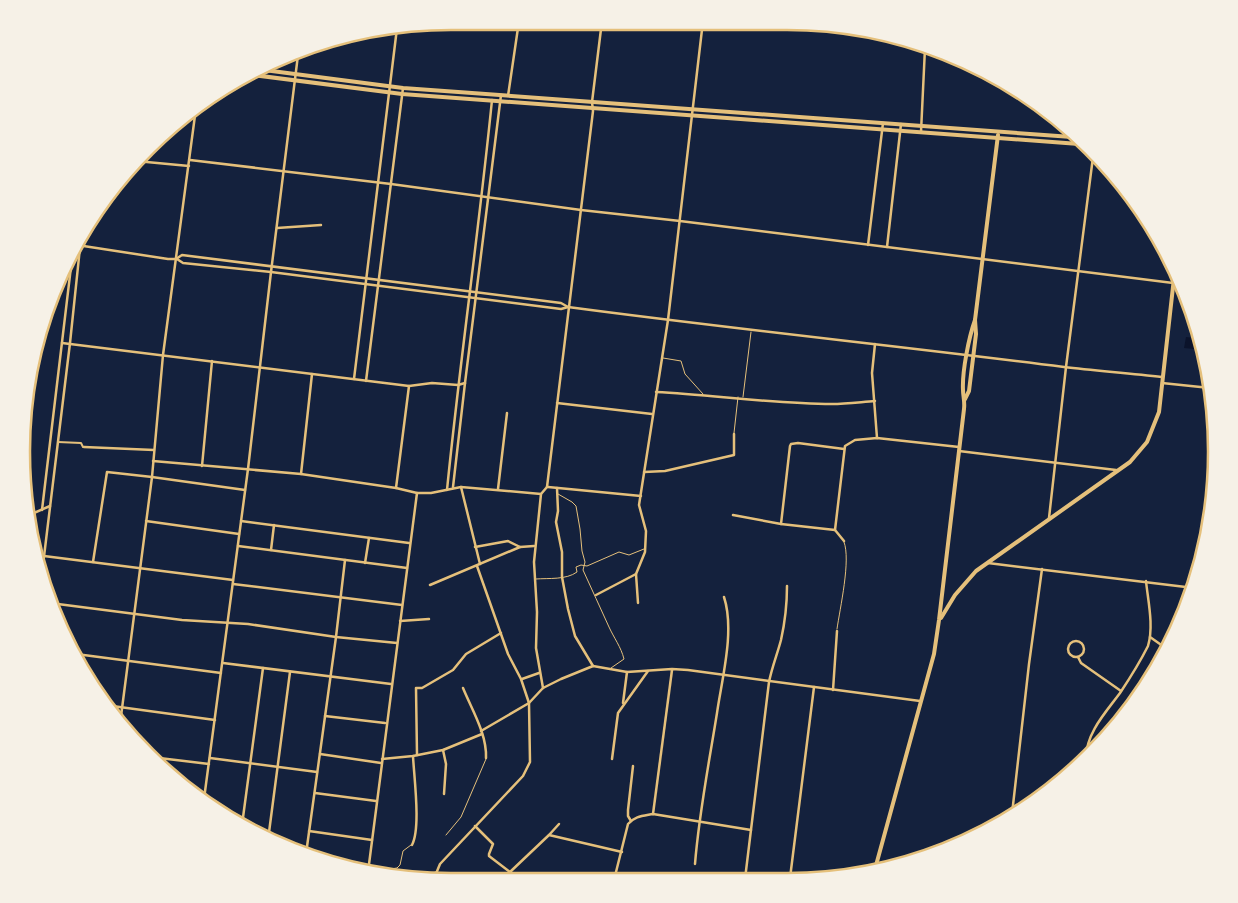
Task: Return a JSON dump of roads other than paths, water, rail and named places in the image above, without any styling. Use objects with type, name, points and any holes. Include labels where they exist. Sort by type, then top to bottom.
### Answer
[{"type":"main road","points":[[270,71],[403,88],[1066,137]]},
{"type":"main road","points":[[260,76],[402,94],[1074,144]]},
{"type":"main road","points":[[965,399],[969,391],[976,334],[975,320],[998,132]]},
{"type":"main road","points":[[939,620],[966,581],[987,563],[1134,458],[1149,438],[1159,412],[1174,284]]},
{"type":"main road","points":[[877,863],[934,654],[965,399],[963,390],[967,354],[970,334],[975,320]]},
{"type":"street","points":[[508,96],[518,30]]},
{"type":"street","points":[[542,688],[536,648],[537,612],[534,546],[541,494],[547,487],[594,108],[592,102],[601,30]]},
{"type":"street","points":[[638,602],[636,574],[645,549],[646,531],[640,505],[641,496],[652,414],[668,320],[702,30]]},
{"type":"street","points":[[354,379],[396,34]]},
{"type":"street","points":[[921,132],[925,53]]},
{"type":"street","points":[[205,793],[246,490],[271,268],[298,59]]},
{"type":"street","points":[[366,381],[403,88]]},
{"type":"street","points":[[447,490],[493,94]]},
{"type":"street","points":[[454,487],[466,370],[501,95]]},
{"type":"street","points":[[121,713],[154,461],[164,355],[195,117]]},
{"type":"street","points":[[868,245],[883,124]]},
{"type":"street","points":[[887,247],[901,124]]},
{"type":"street","points":[[487,156],[494,156]]},
{"type":"street","points":[[190,160],[378,182],[482,198],[1172,281]]},
{"type":"street","points":[[145,162],[189,166]]},
{"type":"street","points":[[1049,520],[1066,367],[1092,162]]},
{"type":"street","points":[[277,228],[321,225]]},
{"type":"street","points":[[83,246],[176,259],[183,263],[271,272],[561,309],[568,307]]},
{"type":"street","points":[[176,259],[182,255],[271,268],[366,277],[520,297],[561,303],[568,307],[668,320],[1162,377]]},
{"type":"street","points":[[44,559],[70,343],[77,258]]},
{"type":"street","points":[[42,510],[71,271]]},
{"type":"street","points":[[496,301],[497,294]]},
{"type":"street","points":[[519,304],[520,297]]},
{"type":"street","points":[[62,343],[409,386],[432,383],[458,385],[465,383]]},
{"type":"street","points":[[463,344],[470,345]]},
{"type":"street","points":[[874,344],[872,373],[877,438]]},
{"type":"street","points":[[202,466],[212,361]]},
{"type":"street","points":[[460,370],[466,370]]},
{"type":"street","points":[[300,474],[312,374]]},
{"type":"street","points":[[1162,383],[1203,387]]},
{"type":"street","points":[[396,488],[409,386]]},
{"type":"street","points":[[656,392],[814,403],[874,401]]},
{"type":"street","points":[[557,402],[652,414]]},
{"type":"street","points":[[498,489],[507,413]]},
{"type":"street","points":[[644,472],[665,471],[734,455],[734,434]]},
{"type":"street","points":[[835,530],[844,449],[845,446],[855,440],[877,438],[1118,470]]},
{"type":"street","points":[[58,442],[81,443],[84,447],[154,450]]},
{"type":"street","points":[[781,524],[788,449],[791,444],[798,443],[844,449]]},
{"type":"street","points":[[154,461],[300,474],[396,488],[417,493],[431,493],[461,487],[541,494]]},
{"type":"street","points":[[93,562],[107,472],[246,490]]},
{"type":"street","points":[[436,872],[440,864],[523,776],[528,768],[530,752],[529,703],[521,679],[508,654],[479,565],[461,487]]},
{"type":"street","points":[[547,487],[641,496]]},
{"type":"street","points":[[556,488],[558,511],[555,518],[562,552],[562,577],[574,632],[593,666]]},
{"type":"street","points":[[370,865],[376,801],[417,493]]},
{"type":"street","points":[[35,513],[50,506]]},
{"type":"street","points":[[733,515],[781,524],[835,530],[844,541]]},
{"type":"street","points":[[146,521],[239,534]]},
{"type":"street","points":[[241,521],[409,543]]},
{"type":"street","points":[[270,550],[274,525]]},
{"type":"street","points":[[365,562],[369,538]]},
{"type":"street","points":[[475,547],[508,541],[520,547]]},
{"type":"street","points":[[238,546],[407,568]]},
{"type":"street","points":[[430,585],[520,547],[534,546]]},
{"type":"street","points":[[44,556],[233,580]]},
{"type":"street","points":[[307,847],[345,560]]},
{"type":"street","points":[[987,563],[1186,587]]},
{"type":"street","points":[[1013,807],[1042,569]]},
{"type":"street","points":[[596,596],[636,574]]},
{"type":"street","points":[[1087,747],[1093,732],[1144,654],[1150,637],[1146,581]]},
{"type":"street","points":[[233,584],[402,605]]},
{"type":"street","points":[[746,873],[769,682],[786,616],[787,586]]},
{"type":"street","points":[[695,864],[698,822],[727,646],[728,618],[724,597]]},
{"type":"street","points":[[58,603],[134,614],[248,624],[336,637],[397,643]]},
{"type":"street","points":[[400,621],[429,619]]},
{"type":"street","points":[[833,690],[837,631]]},
{"type":"street","points":[[412,845],[416,819],[416,691],[418,687],[422,688],[453,670],[466,654],[501,633]]},
{"type":"street","points":[[1150,637],[1161,645]]},
{"type":"street","points":[[1078,657],[1082,654],[1084,646],[1081,642],[1075,640],[1068,644],[1067,650],[1072,656],[1078,657],[1082,663],[1121,691]]},
{"type":"street","points":[[82,655],[221,673]]},
{"type":"street","points":[[223,663],[391,684]]},
{"type":"street","points":[[382,758],[443,750],[481,732],[529,703],[542,688],[593,666],[627,672],[672,669],[688,670],[920,702]]},
{"type":"street","points":[[243,818],[263,668]]},
{"type":"street","points":[[652,814],[672,669]]},
{"type":"street","points":[[612,759],[616,718],[623,704],[648,671]]},
{"type":"street","points":[[269,832],[290,672]]},
{"type":"street","points":[[623,704],[627,672]]},
{"type":"street","points":[[521,679],[539,673]]},
{"type":"street","points":[[463,688],[481,732],[486,758]]},
{"type":"street","points":[[791,873],[814,688]]},
{"type":"street","points":[[116,706],[215,720]]},
{"type":"street","points":[[325,716],[386,724]]},
{"type":"street","points":[[443,750],[446,764],[444,794]]},
{"type":"street","points":[[320,754],[381,763]]},
{"type":"street","points":[[163,758],[209,764]]},
{"type":"street","points":[[210,758],[317,772]]},
{"type":"street","points":[[631,820],[628,816],[628,810],[633,766]]},
{"type":"street","points":[[315,793],[376,801]]},
{"type":"street","points":[[616,873],[628,824],[638,816],[652,814],[751,830]]},
{"type":"street","points":[[475,826],[493,844],[488,855],[510,872],[559,824]]},
{"type":"street","points":[[309,831],[372,840]]},
{"type":"street","points":[[549,835],[622,852]]},
{"type":"lane","points":[[743,398],[751,330]]},
{"type":"lane","points":[[662,358],[681,361],[685,374],[703,394]]},
{"type":"lane","points":[[734,434],[738,397]]},
{"type":"lane","points":[[557,493],[576,506],[584,565],[583,570],[624,659],[610,669]]},
{"type":"lane","points":[[837,631],[846,563],[844,541]]},
{"type":"lane","points":[[534,579],[575,574],[577,572],[576,567],[587,566],[619,552],[629,555],[645,549]]},
{"type":"lane","points":[[446,835],[461,817],[486,758]]},
{"type":"lane","points":[[393,869],[398,868],[403,850],[412,845]]},
{"type":"water","points":[[1186,337],[1193,338],[1196,349],[1184,348]]}]
